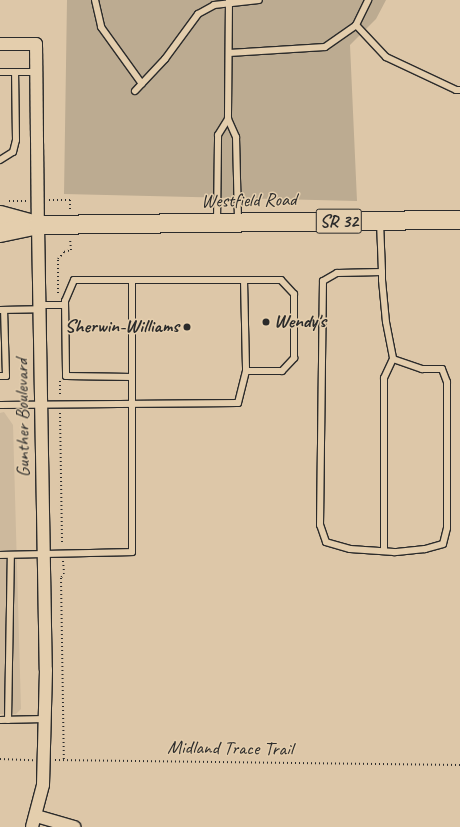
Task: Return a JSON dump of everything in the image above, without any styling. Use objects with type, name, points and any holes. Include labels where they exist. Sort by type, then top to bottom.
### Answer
[{"type":"main road","name":"Westfield Road","points":[[4,208],[38,225]]},
{"type":"main road","name":"Westfield Road","points":[[0,233],[38,225],[70,224],[460,220]]},
{"type":"street","name":"Gunther Boulevard","points":[[0,44],[36,44],[44,555],[45,760],[43,785],[34,822]]},
{"type":"street","points":[[34,822],[74,827]]},
{"type":"lane","points":[[95,0],[101,27],[142,84]]},
{"type":"lane","points":[[135,92],[165,59],[198,14],[214,5],[229,2],[259,0]]},
{"type":"lane","points":[[228,53],[325,47],[356,25],[368,0]]},
{"type":"lane","points":[[229,2],[228,119],[236,137],[238,222]]},
{"type":"lane","points":[[356,25],[386,57],[460,90]]},
{"type":"lane","points":[[0,72],[36,72]]},
{"type":"lane","points":[[0,160],[13,152],[16,140],[15,72]]},
{"type":"lane","points":[[217,222],[218,135],[228,119]]},
{"type":"lane","points":[[380,221],[386,322],[393,359],[384,378],[384,551]]},
{"type":"lane","points":[[382,272],[337,273],[323,282],[320,525],[326,542],[350,549],[384,551],[425,549],[443,544],[447,528],[447,382],[442,369],[422,369],[393,359]]},
{"type":"lane","points":[[132,377],[66,376],[61,305],[74,280],[280,280],[294,294],[294,358],[282,371],[246,371]]},
{"type":"lane","points":[[0,555],[132,552],[132,280]]},
{"type":"lane","points":[[0,405],[238,403],[246,371],[244,280]]},
{"type":"lane","points":[[0,376],[6,376],[2,310],[61,305]]},
{"type":"lane","points":[[8,720],[11,555]]},
{"type":"lane","points":[[0,720],[45,719]]},
{"type":"path","points":[[4,208],[38,201],[70,200],[71,250],[64,252],[58,259],[61,305]]},
{"type":"path","points":[[59,374],[64,573],[61,578],[64,760]]},
{"type":"path","name":"Midland Trace Trail","points":[[0,759],[460,765]]},
{"type":"shaded area","points":[[67,0],[386,0],[376,19],[350,45],[357,201],[64,194]]},
{"type":"shaded area","points":[[4,412],[13,425],[21,709],[16,714],[0,714],[0,413]]},
{"type":"place","name":"Wendy's","points":[[266,322]]},
{"type":"place","name":"Sherwin-Williams","points":[[187,327]]}]
